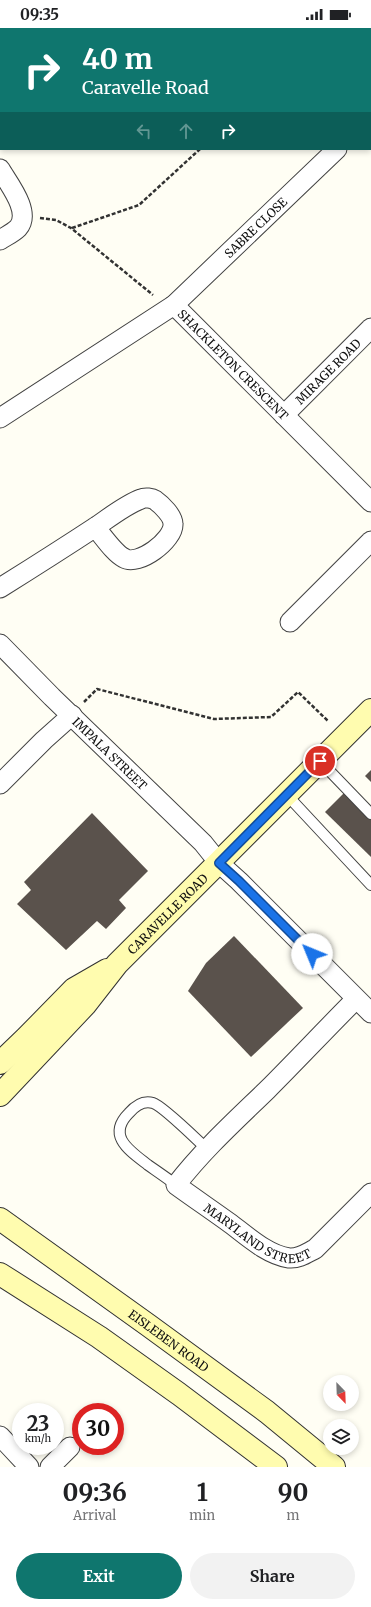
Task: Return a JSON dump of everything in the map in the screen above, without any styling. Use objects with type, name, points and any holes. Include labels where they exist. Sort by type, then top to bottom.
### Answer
[{"type":"main road","name":"CARAVELLE ROAD","points":[[0,1095],[85,1005],[117,964],[371,710]]},
{"type":"main road","name":"CARAVELLE ROAD","points":[[0,1063],[74,989],[117,964]]},
{"type":"main road","name":"EISLEBEN ROAD","points":[[0,1219],[235,1388],[267,1412],[334,1467]]},
{"type":"main road","points":[[0,1274],[99,1338],[179,1394],[276,1467]]},
{"type":"street","name":"SABRE CLOSE","points":[[171,307],[336,150]]},
{"type":"street","points":[[0,169],[21,205],[23,217],[19,227],[0,240]]},
{"type":"street","name":"SHACKLETON CRESCENT","points":[[0,418],[171,307],[284,415],[371,502]]},
{"type":"street","name":"MIRAGE ROAD","points":[[284,415],[371,328]]},
{"type":"street","points":[[0,588],[95,527]]},
{"type":"street","points":[[290,622],[371,542]]},
{"type":"street","name":"IMPALA STREET","points":[[0,644],[78,709],[203,843],[219,863],[239,881],[371,1013]]},
{"type":"street","points":[[0,784],[44,740],[78,709]]},
{"type":"street","points":[[176,1185],[194,1161],[293,1064],[356,999]]},
{"type":"street","name":"MARYLAND STREET","points":[[176,1185],[258,1244],[274,1253],[289,1258],[305,1255],[315,1249],[371,1193]]},
{"type":"street","points":[[0,1436],[29,1467]]},
{"type":"street","points":[[50,1467],[70,1447]]},
{"type":"lane","points":[[320,761],[371,814]]},
{"type":"lane","points":[[286,794],[371,885]]},
{"type":"lane","name":"MARYLAND STREET","points":[[176,1185],[136,1156],[124,1144],[121,1139],[119,1126],[124,1118],[137,1105],[153,1103],[207,1149]]},
{"type":"path","points":[[71,228],[139,205],[199,150]]},
{"type":"path","points":[[23,217],[56,220],[71,228],[171,307]]},
{"type":"path","points":[[78,709],[97,689],[214,719],[271,717],[298,692],[328,722]]},
{"type":"building","points":[[371,770],[371,782],[365,776]]},
{"type":"building","points":[[344,793],[371,820],[371,857],[325,812]]},
{"type":"building","points":[[92,813],[148,871],[119,900],[126,908],[106,929],[97,921],[66,950],[17,904],[31,890],[24,882]]},
{"type":"building","points":[[234,936],[303,1008],[251,1057],[188,991],[206,963]]},
{"type":"route","points":[[312,954],[219,863],[320,761]]}]
